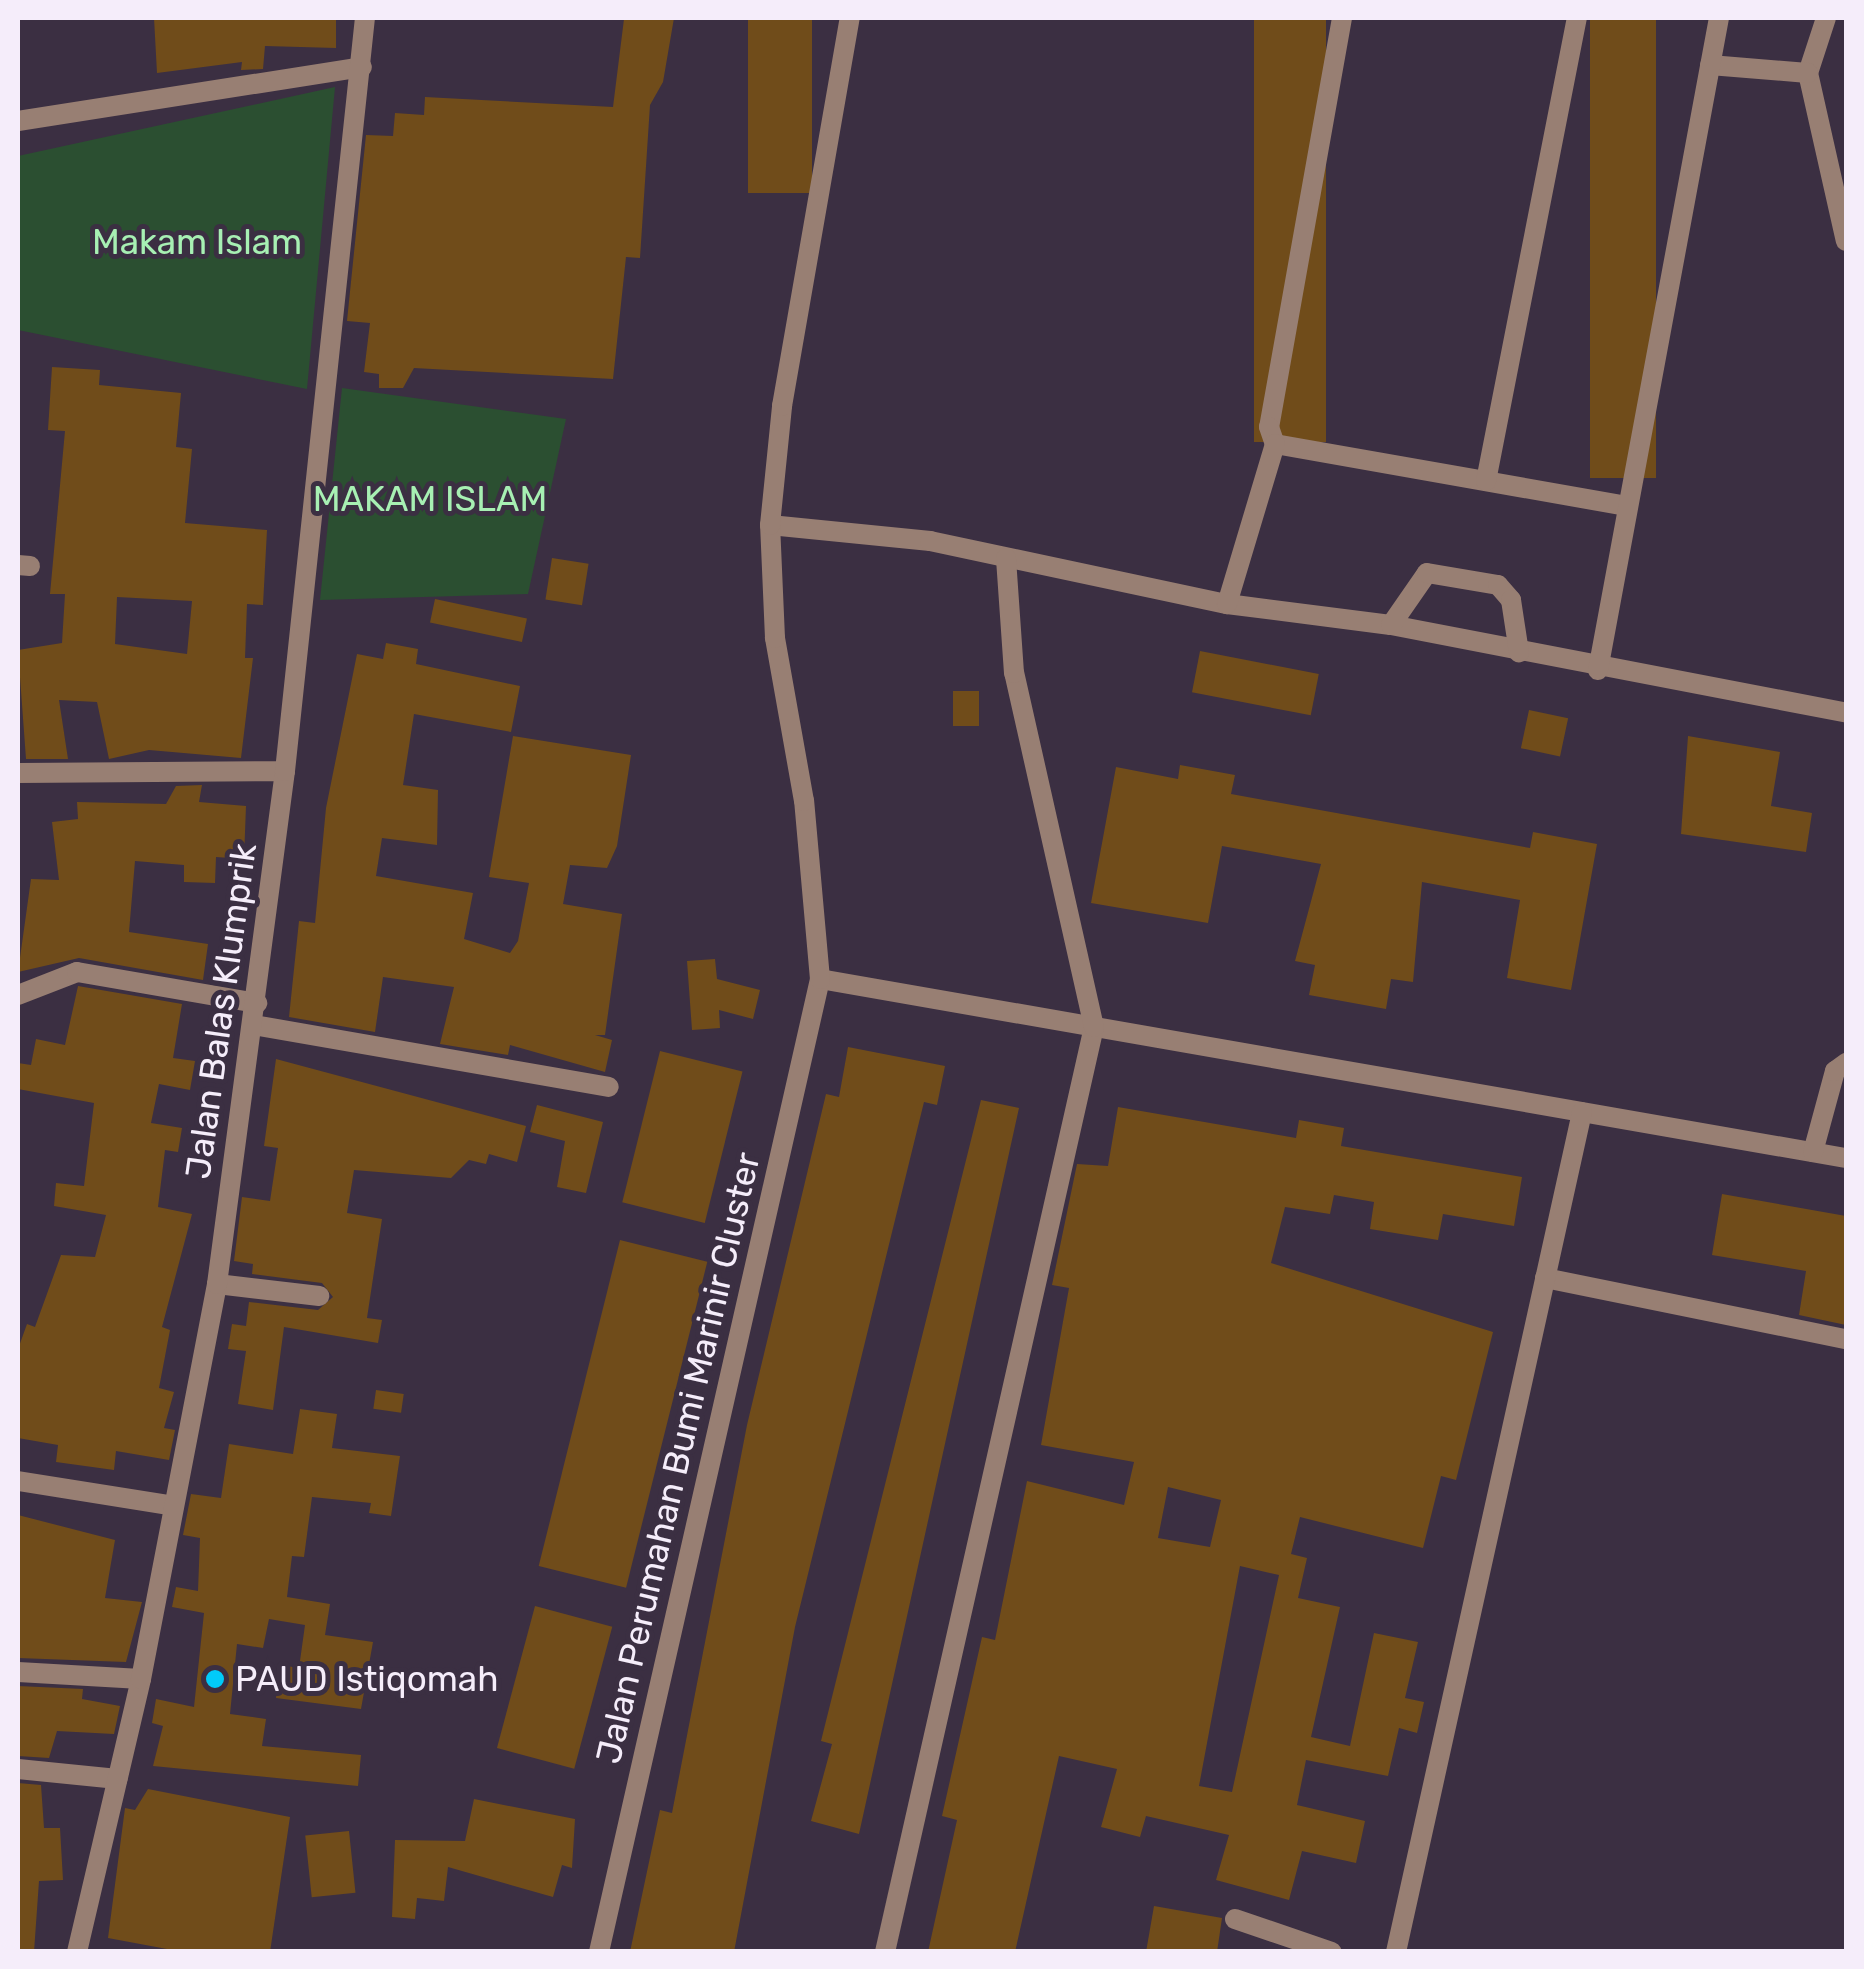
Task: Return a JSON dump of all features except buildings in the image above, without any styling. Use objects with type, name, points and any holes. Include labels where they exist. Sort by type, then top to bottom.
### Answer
[{"type":"street","name":"Jalan Balas Klumprik","points":[[77,1952],[142,1679],[217,1284],[258,1003],[365,18]]},
{"type":"street","name":"Jalan Perumahan Bumi Marinir Cluster","points":[[600,1952],[820,979],[804,801],[775,638],[770,525],[787,371],[850,18]]},
{"type":"street","points":[[1226,604],[1275,444],[1270,427],[1342,18]]},
{"type":"street","points":[[1486,481],[1576,18]]},
{"type":"street","points":[[1598,670],[1625,506],[1719,18]]},
{"type":"street","points":[[1826,18],[1808,73],[1846,240]]},
{"type":"street","points":[[1710,64],[1808,73]]},
{"type":"street","points":[[18,121],[362,67]]},
{"type":"street","points":[[1275,444],[1625,506]]},
{"type":"street","points":[[770,525],[1006,558],[1226,604],[1391,625],[1598,670],[1846,713]]},
{"type":"street","points":[[886,1952],[1094,1026],[1018,692],[1006,558]]},
{"type":"street","points":[[1391,625],[1427,573],[1498,585],[1511,600],[1519,652]]},
{"type":"street","points":[[18,773],[285,771]]},
{"type":"street","points":[[18,995],[77,972],[258,1003]]},
{"type":"street","points":[[820,979],[1846,1158]]},
{"type":"street","points":[[254,1025],[609,1087]]},
{"type":"street","points":[[1813,1152],[1835,1071],[1846,1063]]},
{"type":"street","points":[[1396,1952],[1582,1112]]},
{"type":"street","points":[[1545,1278],[1846,1339]]},
{"type":"street","points":[[217,1284],[319,1296]]},
{"type":"street","points":[[18,1480],[174,1506]]},
{"type":"street","points":[[18,1672],[142,1679]]},
{"type":"street","points":[[18,1769],[118,1780]]},
{"type":"street","points":[[1234,1920],[1332,1952]]},
{"type":"green space","name":"Makam Islam","points":[[335,87],[307,389],[18,330],[18,156]]},
{"type":"green space","name":"MAKAM ISLAM","points":[[342,388],[566,419],[528,594],[320,600]]},
{"type":"place","name":"PAUD Istiqomah","points":[[215,1679]]}]
